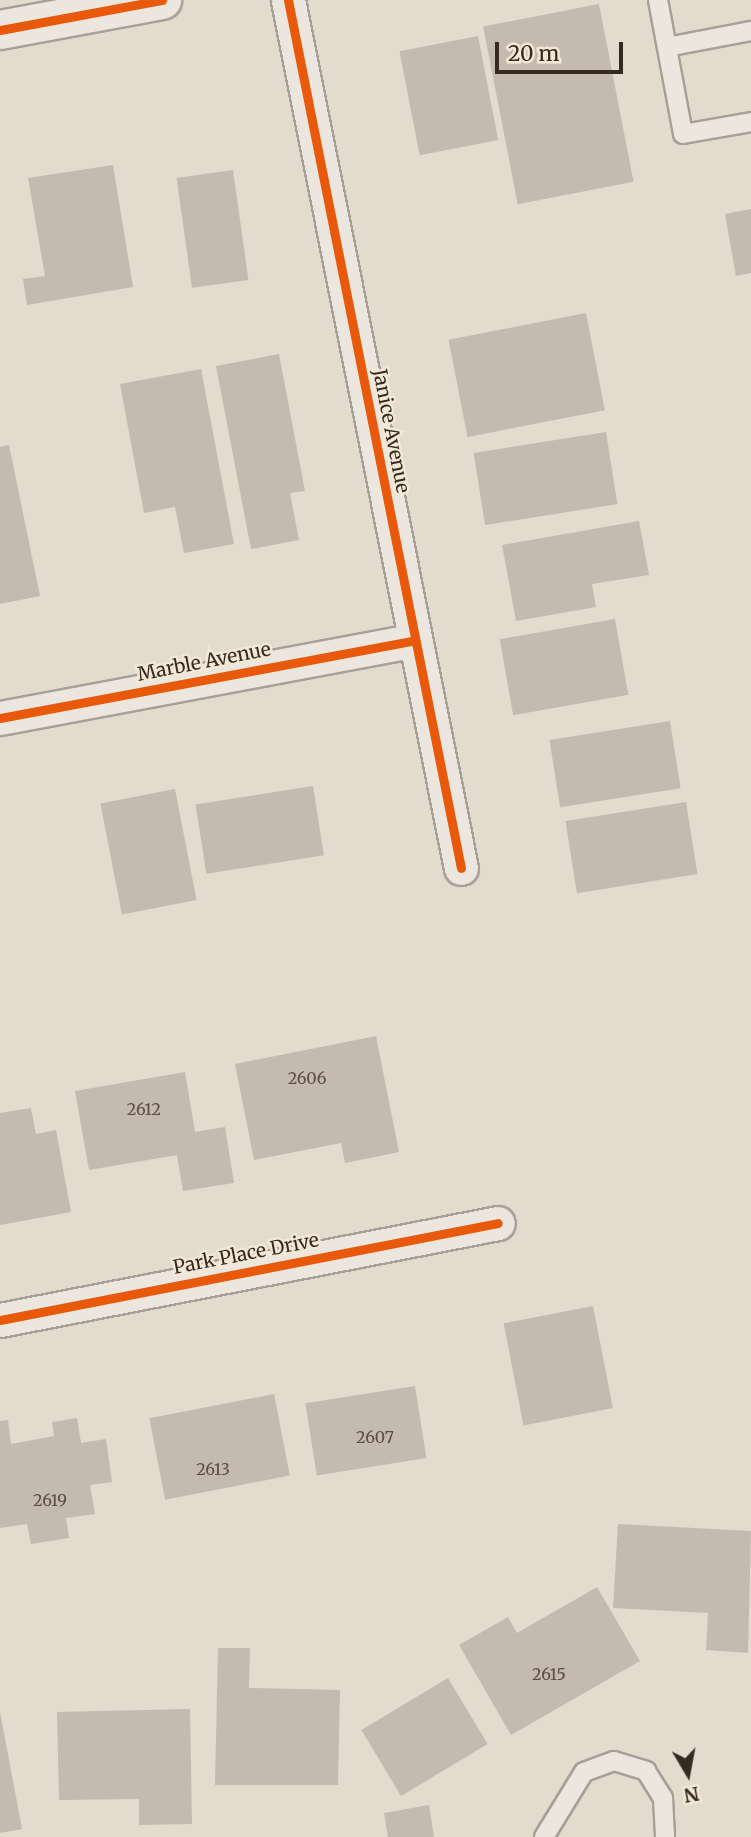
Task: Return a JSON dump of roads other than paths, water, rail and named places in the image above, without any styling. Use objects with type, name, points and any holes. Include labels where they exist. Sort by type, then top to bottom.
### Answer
[{"type":"street","points":[[0,30],[81,7],[162,0]]},
{"type":"street","name":"Janice Avenue","points":[[288,0],[461,868]]},
{"type":"street","name":"Marble Avenue","points":[[0,718],[415,640]]},
{"type":"street","name":"Park Place Drive","points":[[0,1320],[498,1223]]},
{"type":"lane","points":[[658,0],[683,134],[751,122]]},
{"type":"lane","points":[[667,47],[751,31]]},
{"type":"lane","points":[[544,1837],[584,1772],[614,1760],[646,1771],[663,1798],[665,1837]]}]
